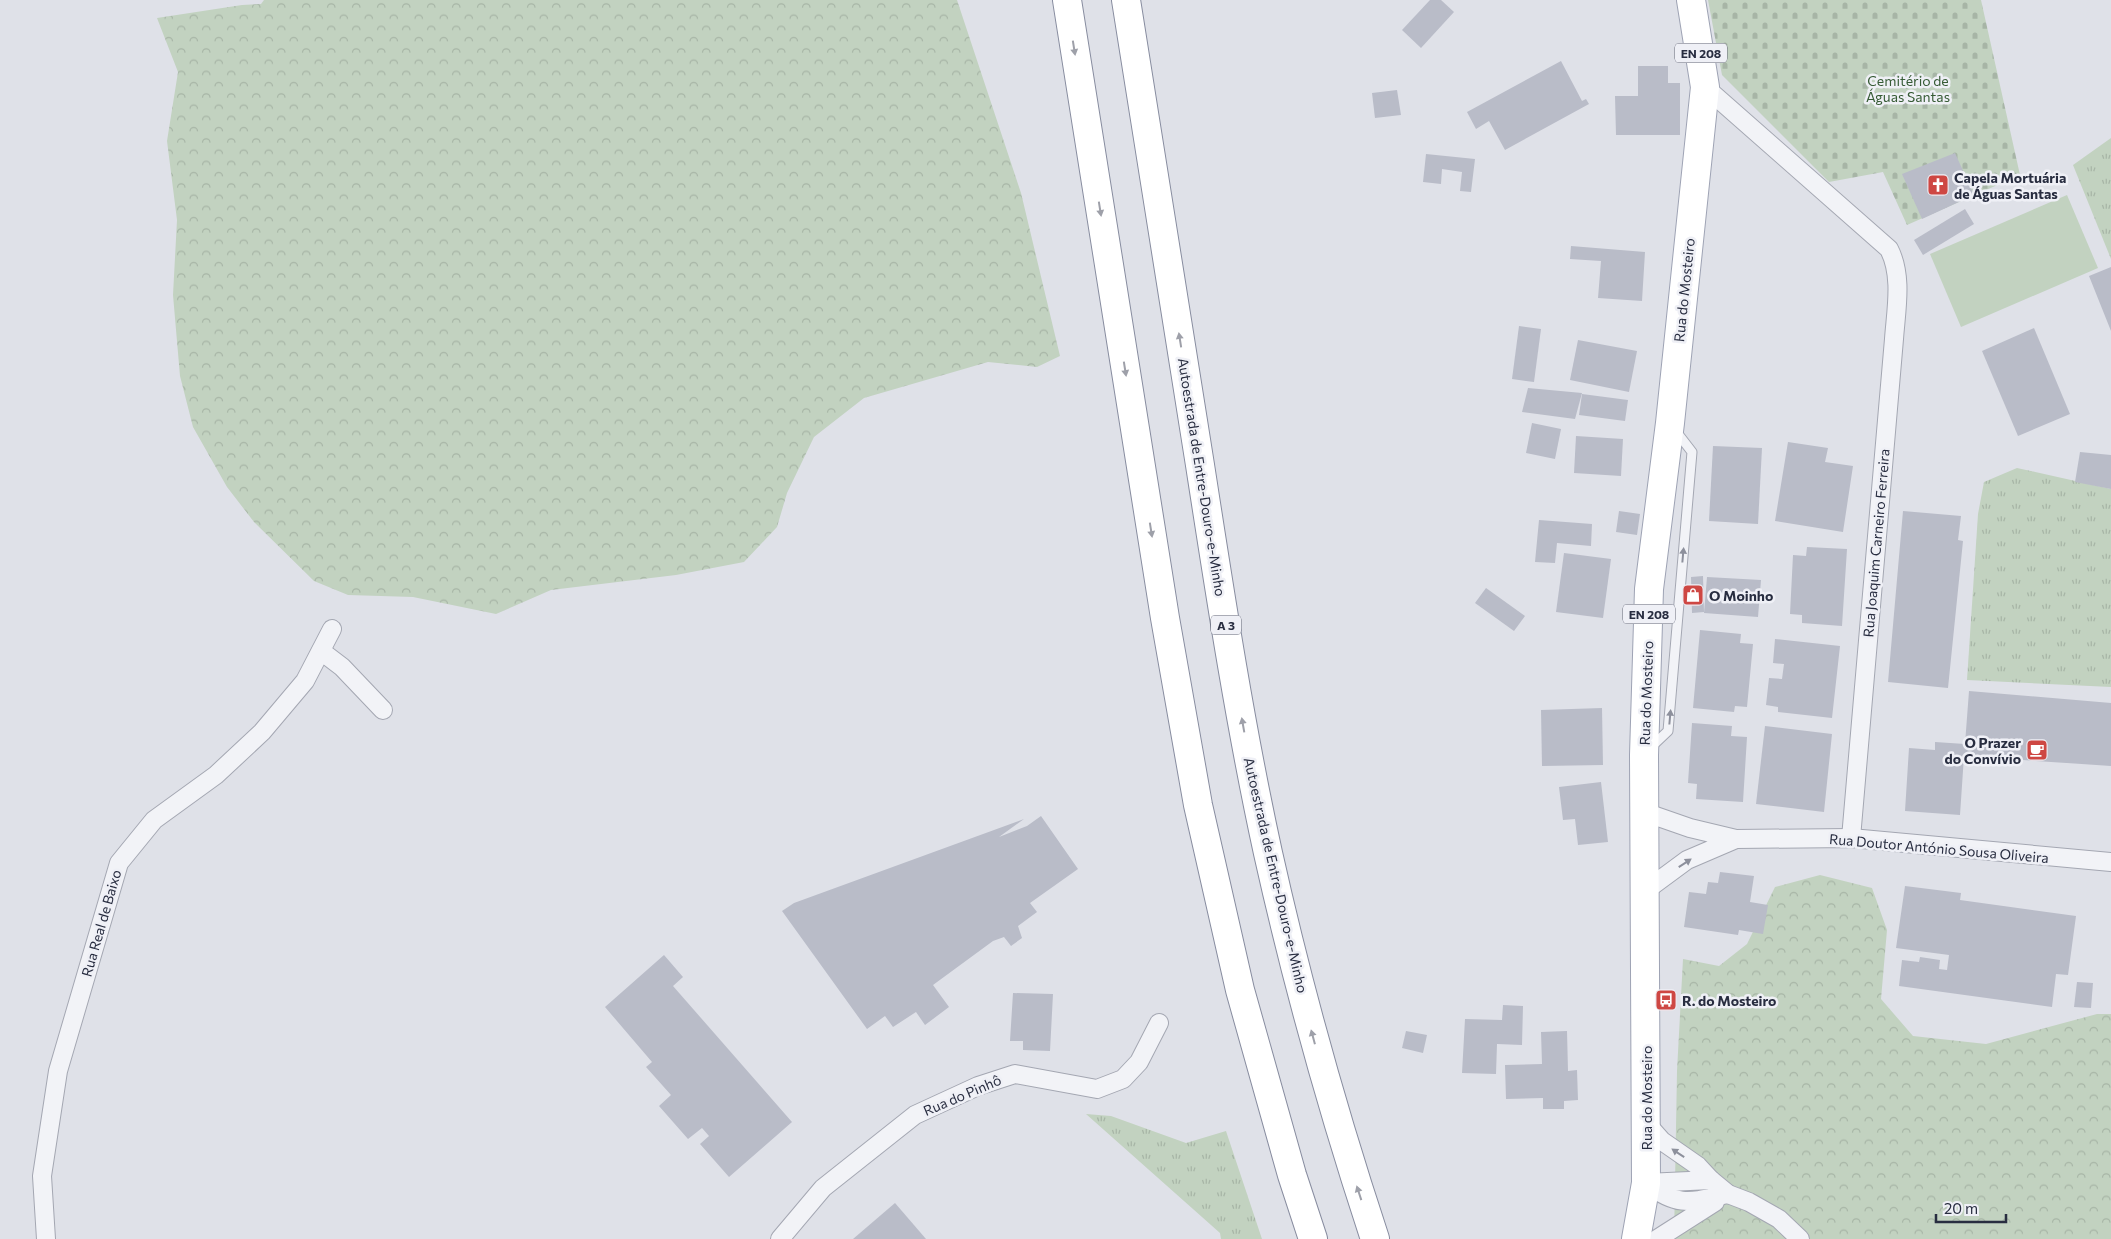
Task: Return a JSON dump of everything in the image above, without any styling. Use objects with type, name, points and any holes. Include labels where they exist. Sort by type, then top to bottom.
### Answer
[{"type":"main road","points":[[1067,0],[1165,618],[1198,805],[1240,990],[1292,1175],[1313,1239]]},
{"type":"main road","name":"Autoestrada de Entre-Douro-e-Minho","points":[[1126,0],[1218,578],[1260,813],[1300,989],[1352,1171],[1375,1239]]},
{"type":"main road","name":"Rua do Mosteiro","points":[[1636,1239],[1646,1183],[1644,755],[1650,589],[1670,423],[1705,87],[1691,0]]},
{"type":"street","name":"Rua Joaquim Carneiro Ferreira","points":[[1705,87],[1889,249],[1894,258],[1897,293],[1851,838]]},
{"type":"street","name":"Rua Real de Baixo","points":[[46,1239],[42,1176],[58,1071],[119,863],[154,820],[216,775],[262,732],[306,681],[332,629]]},
{"type":"street","points":[[321,651],[342,667],[383,710]]},
{"type":"street","name":"Rua Doutor António Sousa Oliveira","points":[[1644,812],[1690,828],[1736,839],[1851,838],[2111,862]]},
{"type":"street","name":"Rua Doutor António Sousa Oliveira","points":[[1645,891],[1687,860],[1736,839]]},
{"type":"street","name":"Rua do Pinhô","points":[[780,1239],[823,1188],[915,1115],[978,1086],[1015,1074],[1097,1089],[1123,1079],[1139,1062],[1159,1023]]},
{"type":"street","points":[[1646,1123],[1662,1141],[1698,1166],[1728,1194],[1749,1202],[1779,1219],[1800,1239]]},
{"type":"street","points":[[1646,1183],[1711,1180]]},
{"type":"street","points":[[1646,1183],[1661,1195],[1676,1201],[1697,1201],[1728,1194]]},
{"type":"street","points":[[1657,1239],[1674,1231],[1728,1194]]},
{"type":"green space","points":[[264,0],[957,0],[1021,193],[1060,356],[1037,367],[988,362],[864,398],[814,437],[787,493],[777,527],[744,562],[676,575],[551,590],[496,614],[413,597],[348,595],[314,581],[254,522],[227,487],[193,427],[180,376],[173,295],[177,220],[167,141],[178,72],[157,18],[242,5],[261,4]]},
{"type":"green space","name":"Cemitério de Águas Santas","points":[[1708,0],[1981,0],[2020,175],[1907,225],[1883,172],[1829,182],[1722,75]]},
{"type":"green space","points":[[2111,138],[2111,259],[2073,165]]},
{"type":"green space","points":[[2067,195],[2098,268],[1961,327],[1930,254]]},
{"type":"green space","points":[[2017,468],[2111,489],[2111,687],[1967,680],[1978,514],[1984,482]]},
{"type":"green space","points":[[1820,875],[1872,888],[1887,930],[1881,999],[1913,1036],[1986,1044],[2097,1014],[2111,1014],[2111,1239],[1674,1239],[1677,1071],[1683,959],[1719,966],[1747,944],[1775,887]]},
{"type":"green space","points":[[1086,1114],[1111,1116],[1186,1143],[1226,1131],[1262,1239],[1221,1239],[1220,1233]]},
{"type":"building","points":[[1430,0],[1441,0],[1454,12],[1421,48],[1402,30]]},
{"type":"building","points":[[1561,61],[1582,101],[1586,99],[1589,104],[1505,150],[1489,121],[1476,129],[1467,112]]},
{"type":"building","points":[[1638,66],[1668,66],[1668,83],[1680,83],[1680,135],[1616,135],[1615,96],[1638,96]]},
{"type":"building","points":[[1397,90],[1401,115],[1375,118],[1372,93]]},
{"type":"building","name":"Capela Mortuária de Águas Santas","points":[[1955,153],[1974,195],[1922,219],[1902,174]]},
{"type":"building","points":[[1426,154],[1475,159],[1471,192],[1460,191],[1462,172],[1442,169],[1441,184],[1423,182]]},
{"type":"building","points":[[1965,209],[1974,224],[1923,255],[1914,240]]},
{"type":"building","points":[[1571,246],[1645,252],[1642,301],[1598,298],[1601,261],[1570,259]]},
{"type":"building","points":[[2111,267],[2111,331],[2089,276]]},
{"type":"building","points":[[1519,326],[1541,329],[1534,382],[1512,379]]},
{"type":"building","points":[[2034,328],[2070,414],[2018,436],[1982,351]]},
{"type":"building","points":[[1578,340],[1637,351],[1629,392],[1570,380]]},
{"type":"building","points":[[1528,388],[1582,393],[1575,419],[1522,412]]},
{"type":"building","points":[[1582,394],[1628,400],[1625,421],[1579,415]]},
{"type":"building","points":[[1532,423],[1561,429],[1555,459],[1526,453]]},
{"type":"building","points":[[1576,436],[1623,439],[1621,476],[1574,473]]},
{"type":"building","points":[[1788,442],[1828,448],[1825,462],[1853,466],[1843,532],[1775,521]]},
{"type":"building","points":[[1713,446],[1762,448],[1758,524],[1709,521]]},
{"type":"building","points":[[2080,452],[2111,455],[2111,489],[2075,482]]},
{"type":"building","points":[[1619,511],[1640,514],[1637,535],[1616,532]]},
{"type":"building","points":[[1903,511],[1961,516],[1958,540],[1963,541],[1948,688],[1888,682]]},
{"type":"building","points":[[1539,520],[1592,524],[1591,546],[1557,543],[1555,563],[1535,562]]},
{"type":"building","points":[[1807,547],[1847,549],[1842,626],[1802,623],[1802,615],[1790,614],[1793,555],[1806,556]]},
{"type":"building","points":[[1564,553],[1611,559],[1603,618],[1556,612]]},
{"type":"building","points":[[1703,576],[1704,612],[1692,613],[1691,577]]},
{"type":"building","points":[[1707,577],[1761,580],[1758,617],[1704,613]]},
{"type":"building","points":[[1486,588],[1525,616],[1514,631],[1475,603]]},
{"type":"building","points":[[1700,630],[1741,634],[1740,643],[1753,644],[1747,707],[1735,706],[1734,712],[1693,708]]},
{"type":"building","points":[[1775,639],[1840,646],[1832,718],[1778,712],[1778,707],[1766,705],[1769,678],[1782,679],[1784,664],[1773,663]]},
{"type":"building","points":[[1969,691],[2111,703],[2111,766],[1964,756],[1960,815],[1905,811],[1909,748],[1935,750],[1935,742],[1965,744]]},
{"type":"building","points":[[1602,708],[1603,765],[1542,766],[1541,710]]},
{"type":"building","points":[[1692,723],[1732,726],[1731,736],[1747,737],[1743,802],[1696,799],[1697,784],[1688,783]]},
{"type":"building","points":[[1765,726],[1832,734],[1824,812],[1756,804]]},
{"type":"building","points":[[1601,782],[1608,842],[1578,845],[1575,819],[1563,820],[1559,787]]},
{"type":"building","points":[[1041,816],[1078,869],[1030,903],[1037,912],[1018,926],[1022,938],[1011,946],[1004,937],[993,941],[933,985],[949,1007],[925,1025],[916,1012],[893,1027],[885,1016],[867,1029],[782,911],[794,903],[1024,819],[999,837],[1027,826]]},
{"type":"building","points":[[1720,872],[1754,876],[1750,902],[1768,905],[1763,934],[1739,930],[1738,935],[1684,927],[1689,892],[1706,894],[1708,882],[1718,883]]},
{"type":"building","points":[[1905,886],[1961,893],[1960,900],[2076,916],[2068,975],[2056,974],[2052,1007],[1899,986],[1902,960],[1919,962],[1920,957],[1940,960],[1939,969],[1947,970],[1949,955],[1896,948]]},
{"type":"building","points":[[664,955],[683,977],[673,986],[792,1122],[729,1177],[700,1144],[709,1136],[702,1128],[688,1139],[659,1106],[671,1095],[646,1067],[652,1062],[605,1007]]},
{"type":"building","points":[[2077,982],[2093,983],[2091,1008],[2074,1007]]},
{"type":"building","points":[[1013,993],[1053,994],[1050,1051],[1023,1050],[1023,1041],[1010,1041]]},
{"type":"building","points":[[1503,1005],[1523,1006],[1522,1045],[1497,1044],[1496,1074],[1462,1073],[1465,1019],[1502,1020]]},
{"type":"building","points":[[1406,1031],[1427,1035],[1423,1053],[1402,1048]]},
{"type":"building","points":[[1567,1031],[1568,1071],[1577,1070],[1578,1100],[1564,1101],[1564,1109],[1543,1109],[1543,1098],[1506,1099],[1505,1065],[1542,1064],[1541,1032]]},
{"type":"building","points":[[895,1203],[926,1239],[853,1239]]},
{"type":"place","name":"Capela Mortuária de Águas Santas","points":[[1938,185]]},
{"type":"place","name":"O Moinho","points":[[1693,595]]},
{"type":"place","name":"O Prazer do Convívio","points":[[2037,750]]},
{"type":"place","name":"R. do Mosteiro","points":[[1666,1000]]}]
